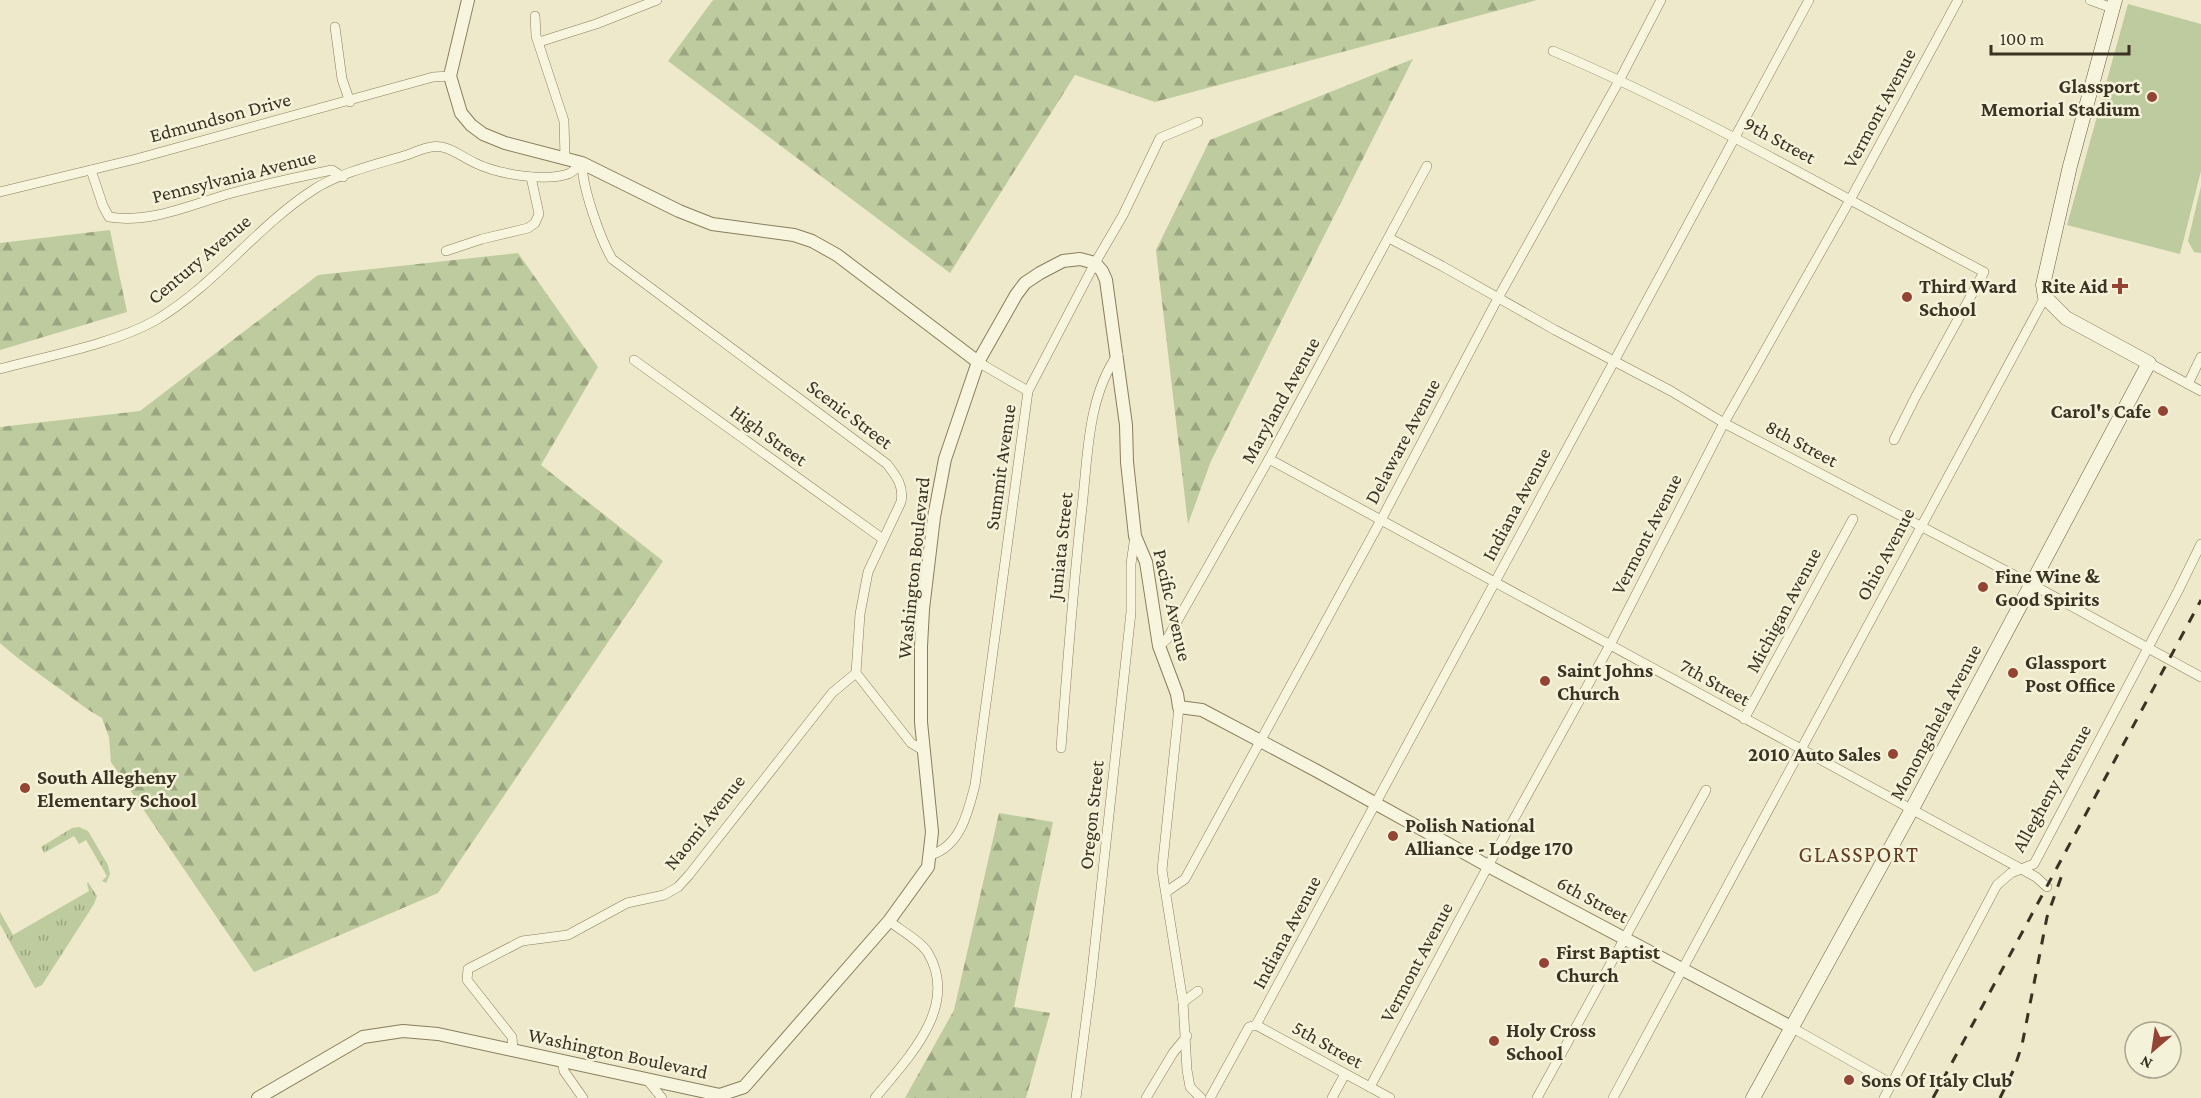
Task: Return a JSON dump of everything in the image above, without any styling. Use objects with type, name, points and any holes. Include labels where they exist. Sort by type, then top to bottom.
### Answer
[{"type":"main road","name":"Ohio Avenue","points":[[2045,297],[2043,285],[2045,271],[2070,166],[2114,4]]},
{"type":"main road","points":[[2045,297],[2066,318],[2149,363]]},
{"type":"main road","name":"Monongahela Avenue","points":[[1753,1098],[1912,809],[2149,363]]},
{"type":"street","points":[[468,0],[450,76],[461,113],[483,134],[504,143],[582,163],[679,211],[712,224],[794,235],[812,241],[837,255],[978,362],[1028,391]]},
{"type":"street","points":[[538,42],[596,24],[657,0]]},
{"type":"street","name":"Delaware Avenue","points":[[1166,892],[1185,879],[1661,0]]},
{"type":"street","name":"Indiana Avenue","points":[[1210,1098],[1253,1026],[1376,803],[1809,0]]},
{"type":"street","name":"Vermont Avenue","points":[[1370,1087],[1610,645],[1724,423],[1850,201],[1958,0]]},
{"type":"street","points":[[2090,0],[2114,4]]},
{"type":"street","points":[[535,16],[538,42],[564,121],[565,158]]},
{"type":"street","points":[[335,27],[342,79],[350,102]]},
{"type":"street","name":"9th Street","points":[[1553,51],[1676,106],[1984,272],[1894,440]]},
{"type":"street","name":"Edmundson Drive","points":[[0,192],[350,102],[433,77],[450,76]]},
{"type":"street","name":"Summit Avenue","points":[[931,855],[942,851],[954,840],[966,817],[975,785],[1028,391],[1095,263],[1123,215],[1160,138],[1198,122]]},
{"type":"street","name":"Pennsylvania Avenue","points":[[91,170],[109,217],[122,219],[159,215],[248,189],[332,170],[343,177],[435,147],[448,149],[493,170],[531,177],[570,174],[582,163]]},
{"type":"street","name":"Scenic Street","points":[[582,163],[582,177],[605,247],[612,259],[887,464],[899,480],[903,492],[901,502],[868,572],[860,614],[856,673]]},
{"type":"street","name":"Maryland Avenue","points":[[1159,646],[1167,639],[1269,459],[1427,165]]},
{"type":"street","name":"Century Avenue","points":[[0,369],[117,337],[156,320],[210,278],[275,218],[312,190],[343,177]]},
{"type":"street","points":[[446,251],[482,239],[528,228],[535,223],[539,214],[531,177]]},
{"type":"street","name":"8th Street","points":[[1389,238],[1614,360],[1724,423],[2031,584],[2201,677]]},
{"type":"street","points":[[978,362],[996,328],[1025,283],[1063,261],[1080,259],[1095,263]]},
{"type":"street","name":"Pacific Avenue","points":[[1095,263],[1107,280],[1118,354],[1126,425],[1126,462],[1135,536],[1146,562],[1159,646],[1177,694],[1179,707],[1162,870],[1183,1002],[1187,1036],[1187,1070],[1190,1087],[1201,1098]]},
{"type":"street","name":"Ohio Avenue","points":[[1613,1098],[2045,297]]},
{"type":"street","name":"Juniata Street","points":[[1061,748],[1075,571],[1088,447],[1098,395],[1108,368],[1118,354]]},
{"type":"street","points":[[2188,384],[2201,357]]},
{"type":"street","name":"High Street","points":[[634,360],[883,539]]},
{"type":"street","name":"Washington Boulevard","points":[[258,1098],[363,1037],[403,1031],[438,1034],[720,1095],[744,1087],[889,921],[928,867],[932,832],[921,722],[921,646],[934,517],[945,459],[978,362]]},
{"type":"street","points":[[2149,363],[2201,391]]},
{"type":"street","name":"7th Street","points":[[1269,459],[2024,870],[2047,887]]},
{"type":"street","name":"Michigan Avenue","points":[[1744,719],[1853,519]]},
{"type":"street","name":"Oregon Street","points":[[1076,1098],[1131,612],[1131,564],[1135,536]]},
{"type":"street","name":"Allegheny Avenue","points":[[1884,1098],[1997,885],[2011,873],[2024,870],[2034,864],[2201,544]]},
{"type":"street","points":[[856,673],[911,743],[924,751]]},
{"type":"street","name":"Naomi Avenue","points":[[513,1051],[512,1037],[467,980],[468,969],[522,941],[567,934],[627,903],[664,895],[678,887],[832,693],[856,673]]},
{"type":"street","name":"6th Street","points":[[1179,707],[1202,710],[1892,1083]]},
{"type":"street","points":[[1537,1098],[1706,790]]},
{"type":"street","points":[[875,1098],[918,1047],[937,1005],[936,973],[927,951],[889,921]]},
{"type":"street","points":[[1183,1002],[1198,991]]},
{"type":"street","name":"5th Street","points":[[1253,1026],[1390,1098]]},
{"type":"street","points":[[1146,1098],[1173,1053],[1187,1036]]},
{"type":"street","points":[[562,1060],[564,1071],[583,1098]]},
{"type":"street","points":[[1332,1098],[1345,1074]]},
{"type":"street","points":[[648,1081],[662,1098]]},
{"type":"green space","points":[[713,0],[1537,0],[1155,102],[1075,75],[950,273],[668,61]]},
{"type":"green space","name":"Glassport Memorial Stadium","points":[[2128,4],[2201,24],[2201,171],[2180,254],[2067,225]]},
{"type":"green space","points":[[1413,59],[1211,461],[1188,524],[1156,250],[1210,140]]},
{"type":"green space","points":[[2201,186],[2201,253],[2194,252],[2188,241]]},
{"type":"green space","points":[[110,230],[127,312],[0,350],[0,243]]},
{"type":"green space","points":[[518,253],[598,367],[541,465],[663,561],[438,893],[254,972],[111,762],[109,737],[102,718],[0,643],[0,427],[140,411],[318,275]]},
{"type":"green space","points":[[999,813],[1053,822],[1014,1007],[1050,1013],[1026,1098],[905,1098],[954,1010]]},
{"type":"green space","points":[[79,827],[88,831],[108,865],[110,874],[106,883],[102,881],[107,876],[86,840],[79,844],[74,836],[44,853],[41,847],[72,828]]},
{"type":"green space","points":[[88,882],[97,896],[94,904],[42,985],[35,988],[0,924],[0,912],[13,935],[89,891]]},
{"type":"railway","points":[[1933,1098],[2201,600]]},
{"type":"railway","points":[[2000,1098],[2014,1069],[2022,1045],[2047,917],[2063,872]]},
{"type":"place","name":"Glassport Memorial Stadium","points":[[2152,97]]},
{"type":"place","name":"Rite Aid","points":[[2120,286]]},
{"type":"place","name":"Third Ward School","points":[[1907,297]]},
{"type":"place","name":"Carol's Cafe","points":[[2163,411]]},
{"type":"place","name":"Fine Wine & Good Spirits","points":[[1983,587]]},
{"type":"place","name":"Glassport Post Office","points":[[2013,673]]},
{"type":"place","name":"Saint Johns Church","points":[[1545,681]]},
{"type":"place","name":"2010 Auto Sales","points":[[1893,754]]},
{"type":"place","name":"South Allegheny Elementary School","points":[[25,788]]},
{"type":"place","name":"Polish National Alliance - Lodge 170","points":[[1393,836]]},
{"type":"place","name":"First Baptist Church","points":[[1544,963]]},
{"type":"place","name":"Holy Cross School","points":[[1494,1041]]},
{"type":"place","name":"Sons Of Italy Club","points":[[1849,1080]]},
{"type":"district","name":"GLASSPORT","points":[[1859,854]]}]
